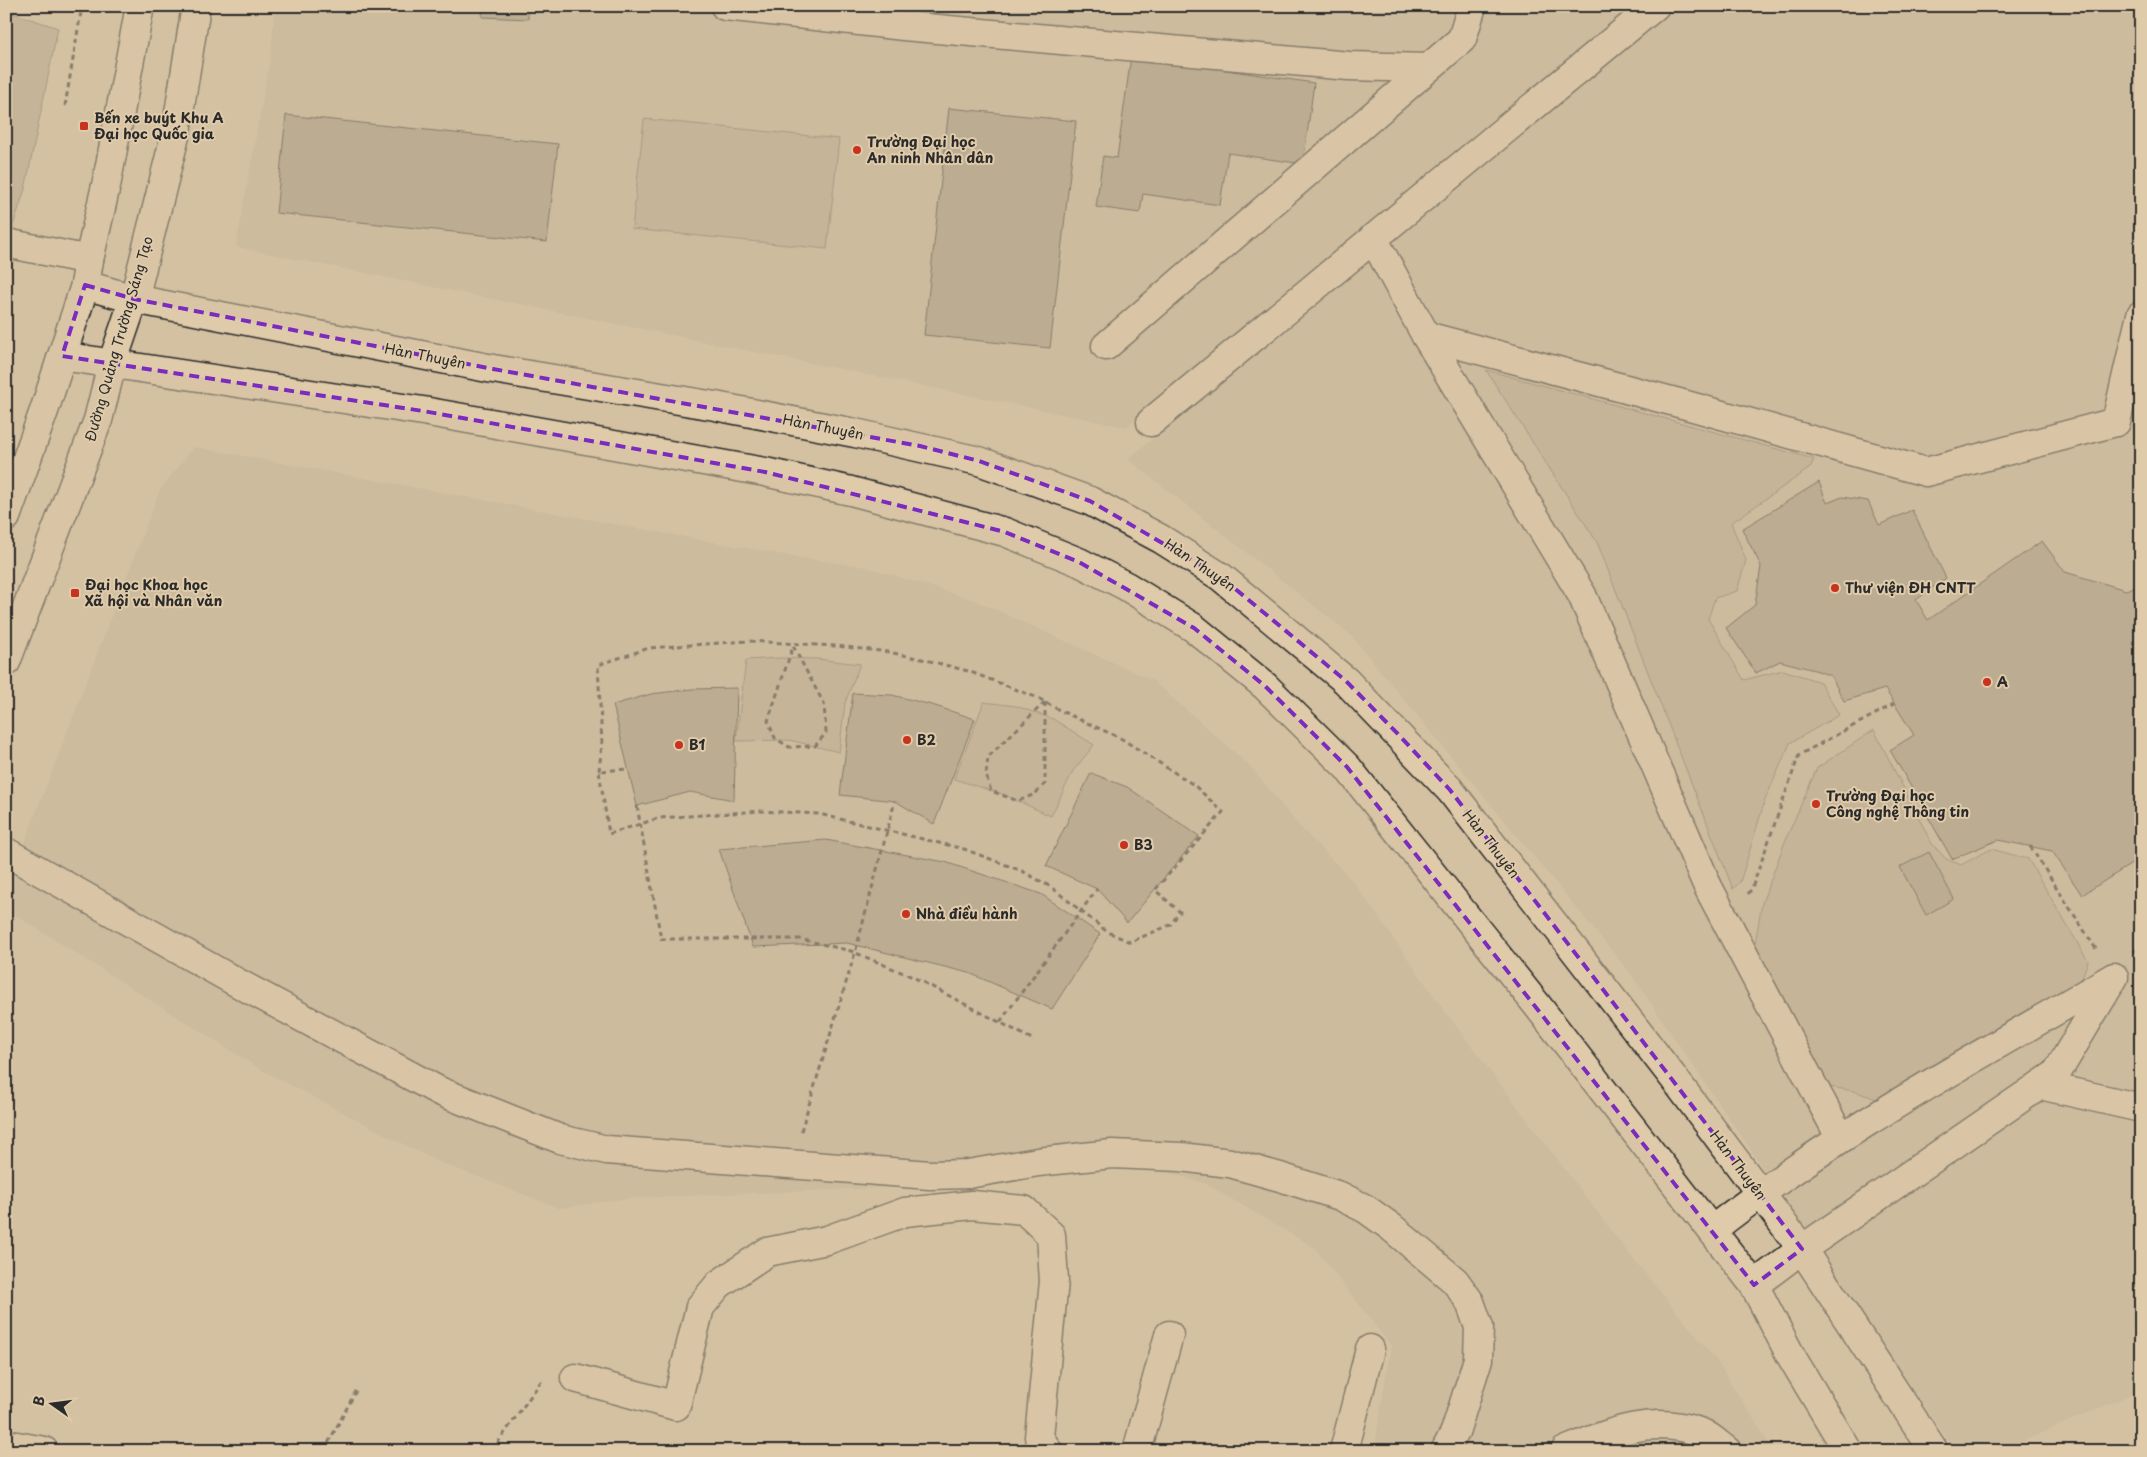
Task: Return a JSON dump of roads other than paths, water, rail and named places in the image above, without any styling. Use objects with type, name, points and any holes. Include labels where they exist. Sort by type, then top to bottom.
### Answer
[{"type":"street","points":[[6,517],[62,356],[87,273],[107,181],[140,6]]},
{"type":"street","name":"Đường Quảng Trường Sáng Tạo","points":[[6,662],[98,420],[112,364],[134,299],[176,132],[196,6]]},
{"type":"street","points":[[725,6],[904,16],[1349,66],[1428,68]]},
{"type":"street","points":[[1106,346],[1462,39],[1472,6]]},
{"type":"street","points":[[1151,422],[1655,6]]},
{"type":"street","points":[[1373,238],[1426,336],[1582,595],[1708,887],[1840,1137]]},
{"type":"street","name":"Hàn Thuyên","points":[[6,242],[87,273],[134,299],[493,369],[715,406],[920,446],[979,461],[1090,501],[1161,539],[1221,577],[1346,682],[1450,790],[1676,1081],[1802,1249],[1934,1451]]},
{"type":"street","points":[[1426,336],[1680,403],[1926,472],[2116,422],[2141,315]]},
{"type":"street","points":[[62,356],[423,411],[765,472],[851,491],[1005,532],[1079,562],[1126,586],[1194,628],[1258,680],[1347,767],[1543,1013],[1754,1285],[1791,1356],[1848,1451]]},
{"type":"street","points":[[6,852],[236,982],[438,1091],[560,1139],[607,1150],[930,1176],[968,1174],[1038,1162],[1112,1154],[1182,1157],[1230,1164],[1340,1196],[1366,1208],[1391,1227],[1455,1281],[1470,1302],[1479,1327],[1478,1359],[1455,1432],[1445,1451]]},
{"type":"street","points":[[1712,1230],[1759,1192],[1840,1137],[2114,977],[2056,1074],[1802,1249],[1754,1285]]},
{"type":"street","points":[[2040,1085],[2141,1108]]},
{"type":"street","points":[[575,1378],[676,1406],[700,1307],[719,1284],[767,1252],[827,1240],[905,1212],[972,1205],[1024,1210],[1051,1235],[1054,1281],[1039,1436],[1048,1451]]},
{"type":"street","points":[[1137,1451],[1169,1335]]},
{"type":"street","points":[[1344,1451],[1370,1349]]},
{"type":"street","points":[[1565,1451],[1633,1426],[1661,1424],[1703,1434],[1727,1451]]},
{"type":"street","points":[[6,1444],[44,1451]]},
{"type":"place","name":"Bến xe buýt Khu A Đại học Quốc gia","points":[[84,126]]},
{"type":"place","name":"Trường Đại học An ninh Nhân dân","points":[[857,150]]},
{"type":"place","name":"Thư viện ĐH CNTT","points":[[1835,588]]},
{"type":"place","name":"Đại học Khoa học Xã hội và Nhân văn","points":[[75,593]]},
{"type":"place","name":"A","points":[[1987,682]]},
{"type":"place","name":"B2","points":[[907,740]]},
{"type":"place","name":"B1","points":[[679,745]]},
{"type":"place","name":"Trường Đại học Công nghệ Thông tin","points":[[1816,804]]},
{"type":"place","name":"B3","points":[[1124,845]]},
{"type":"place","name":"Nhà điều hành","points":[[906,914]]}]
